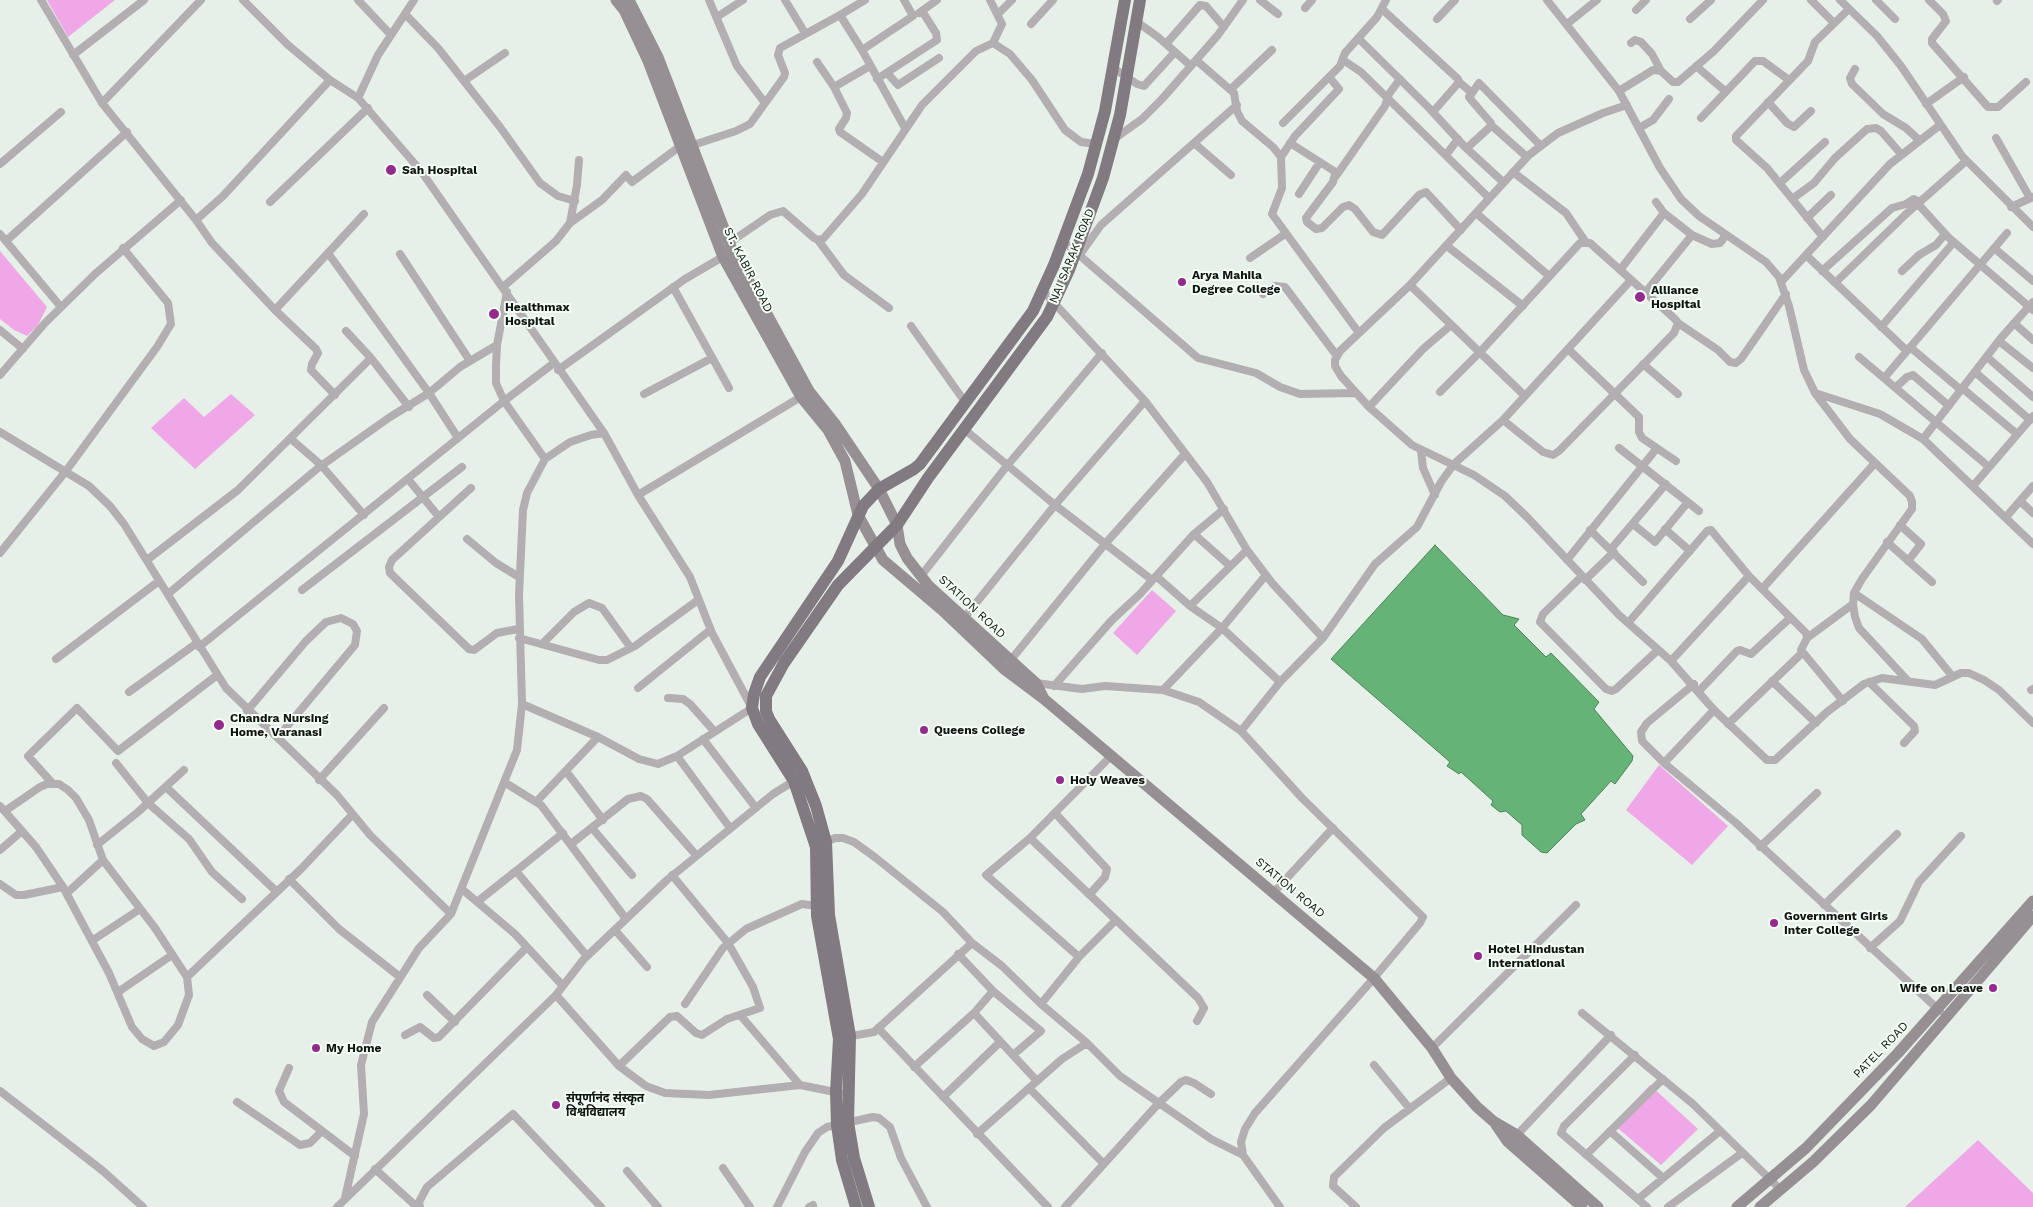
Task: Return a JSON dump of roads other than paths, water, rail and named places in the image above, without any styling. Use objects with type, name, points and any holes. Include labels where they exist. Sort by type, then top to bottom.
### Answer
[{"type":"main road","name":"NAI SARAK ROAD","points":[[879,489],[920,464],[1024,325],[1044,291],[1081,192],[1096,144],[1105,111],[1125,0]]},
{"type":"main road","name":"NAI SARAK ROAD","points":[[845,1037],[829,915],[826,842],[816,806],[802,771],[769,719],[766,711],[766,696],[784,663],[838,585],[861,559],[875,548],[897,524],[928,478],[1037,332],[1054,302],[1077,254],[1114,139],[1140,0]]},
{"type":"main road","points":[[1081,192],[1096,197]]},
{"type":"main road","points":[[856,1207],[842,1160],[842,1094],[845,1037],[817,906],[816,847],[794,781],[758,724],[752,708],[760,677],[838,562],[858,515],[879,489]]},
{"type":"main road","points":[[842,1123],[868,1207]]},
{"type":"street","points":[[41,0],[102,103],[181,200],[212,244],[316,350],[318,353],[312,364],[312,370],[334,395]]},
{"type":"street","points":[[73,55],[144,0]]},
{"type":"street","points":[[102,103],[201,0]]},
{"type":"street","points":[[243,0],[288,45],[330,80],[358,98],[421,171],[604,433],[638,495],[690,577],[710,630],[752,708],[677,756],[658,764],[648,762],[598,737],[522,704]]},
{"type":"street","points":[[358,0],[390,34]]},
{"type":"street","points":[[358,98],[390,34],[414,0]]},
{"type":"street","name":"ST. KABIR ROAD","points":[[616,0],[624,10],[648,61],[728,251],[805,394],[828,430],[845,462],[858,515]]},
{"type":"street","name":"ST. KABIR ROAD","points":[[629,0],[658,57],[685,146]]},
{"type":"street","points":[[709,0],[738,66],[765,103]]},
{"type":"street","points":[[717,17],[743,0]]},
{"type":"street","points":[[785,0],[805,33]]},
{"type":"street","points":[[546,459],[504,401],[496,383],[497,344],[505,290],[556,241],[570,223],[602,200],[626,175],[632,182],[685,146],[745,127],[755,119],[785,73],[778,50],[785,44],[865,0]]},
{"type":"street","points":[[904,0],[913,16]]},
{"type":"street","points":[[862,50],[937,0]]},
{"type":"street","points":[[818,240],[827,235],[862,194],[904,128],[922,105],[982,47],[993,43],[1002,27],[998,14],[990,0]]},
{"type":"street","points":[[998,14],[1012,0]]},
{"type":"street","points":[[1031,24],[1053,0]]},
{"type":"street","points":[[1114,139],[1142,119],[1194,63],[1224,27],[1243,0]]},
{"type":"street","points":[[1260,0],[1278,14]]},
{"type":"street","points":[[1305,8],[1312,0]]},
{"type":"street","points":[[1283,123],[1330,78],[1343,60],[1347,50],[1382,9],[1386,0]]},
{"type":"street","points":[[1437,19],[1455,0]]},
{"type":"street","points":[[1547,0],[1619,91],[1660,168],[1681,199],[1699,216],[1766,262],[1782,282],[1804,370],[1814,394],[1836,423],[1875,463],[1906,491],[1912,502],[1912,509],[1887,542],[1854,593],[1853,604],[1854,617],[1859,628],[1908,681]]},
{"type":"street","points":[[1567,24],[1597,0]]},
{"type":"street","points":[[1636,10],[1646,0]]},
{"type":"street","points":[[1690,19],[1711,0]]},
{"type":"street","points":[[1631,43],[1635,40],[1640,42],[1652,54],[1661,71],[1676,83],[1714,51],[1764,0]]},
{"type":"street","points":[[1811,0],[1834,23]]},
{"type":"street","points":[[1840,0],[1888,49],[1966,161],[2011,207],[2033,226]]},
{"type":"street","points":[[1876,0],[1895,19]]},
{"type":"street","points":[[1933,1],[1946,20],[1932,39],[1932,43],[1991,108],[1998,107],[2026,82]]},
{"type":"street","points":[[1166,44],[1200,5],[1206,6],[1224,27]]},
{"type":"street","points":[[1823,237],[1767,168],[1736,138],[1768,102],[1808,62],[1815,42],[1849,8]]},
{"type":"street","points":[[1382,9],[1472,93]]},
{"type":"street","points":[[877,79],[937,40],[936,33],[922,11]]},
{"type":"street","points":[[405,14],[438,48],[540,183],[558,196],[575,201]]},
{"type":"street","points":[[840,15],[862,50],[904,128]]},
{"type":"street","points":[[1137,22],[1175,52],[1231,89],[1236,96],[1237,111],[1242,121],[1282,157]]},
{"type":"street","points":[[1358,38],[1433,112],[1464,146],[1503,182]]},
{"type":"street","points":[[993,43],[1010,54],[1032,80],[1065,130],[1081,142],[1096,144]]},
{"type":"street","points":[[1231,89],[1272,50]]},
{"type":"street","points":[[1112,68],[1144,86],[1175,52]]},
{"type":"street","points":[[464,81],[505,53]]},
{"type":"street","points":[[887,73],[898,85],[938,58]]},
{"type":"street","points":[[1343,60],[1361,72],[1388,97],[1489,198]]},
{"type":"street","points":[[1701,118],[1751,65],[1759,60],[1789,80]]},
{"type":"street","points":[[817,62],[834,87],[847,113],[839,129],[840,132],[883,162]]},
{"type":"street","points":[[834,87],[870,66]]},
{"type":"street","points":[[1696,66],[1725,91]]},
{"type":"street","points":[[1855,69],[1850,78],[1852,84],[1883,114],[1906,128],[1919,140]]},
{"type":"street","points":[[1619,91],[1649,71],[1661,71]]},
{"type":"street","points":[[1926,104],[1964,77]]},
{"type":"street","points":[[1330,78],[1339,89],[1290,143],[1282,157],[1282,188],[1272,214],[1359,333]]},
{"type":"street","points":[[1400,79],[1388,97],[1385,106],[1306,218],[1307,222],[1316,229],[1322,228],[1343,207],[1349,205],[1355,209],[1373,232],[1382,235],[1419,195],[1426,192],[1461,230]]},
{"type":"street","points":[[196,220],[228,191],[330,80]]},
{"type":"street","points":[[1433,112],[1459,82]]},
{"type":"street","points":[[1527,157],[1491,125],[1489,119],[1469,97],[1479,83],[1541,146]]},
{"type":"street","points":[[1639,128],[1653,120],[1669,99]]},
{"type":"street","points":[[1768,102],[1787,124],[1794,127],[1811,111]]},
{"type":"street","points":[[1077,254],[1100,225],[1237,104]]},
{"type":"street","points":[[1627,105],[1558,133],[1527,157],[1410,285],[1337,356],[1335,366],[1355,393],[1412,446],[1454,464],[1505,496],[1628,623],[1694,684],[1714,710],[1728,724],[1762,756],[1771,761],[1787,751],[1843,700],[1869,682],[1882,678],[1935,685],[1961,672],[1984,680],[1998,690],[2033,723]]},
{"type":"street","points":[[270,202],[368,108]]},
{"type":"street","points":[[0,164],[61,112]]},
{"type":"street","points":[[1464,146],[1470,146],[1491,125]]},
{"type":"street","points":[[1782,282],[1901,154],[1940,125]]},
{"type":"street","points":[[1792,199],[1814,183],[1835,158],[1867,129],[1876,128],[1881,131],[1901,154]]},
{"type":"street","points":[[6,241],[127,132]]},
{"type":"street","points":[[1996,138],[2031,198],[2011,207]]},
{"type":"street","points":[[1446,155],[1458,140]]},
{"type":"street","points":[[1780,183],[1825,142]]},
{"type":"street","points":[[1194,143],[1231,175]]},
{"type":"street","points":[[1290,143],[1334,171],[1336,176]]},
{"type":"street","points":[[570,223],[575,201],[579,160]]},
{"type":"street","points":[[1835,284],[1919,203],[1966,161]]},
{"type":"street","points":[[1299,194],[1320,162]]},
{"type":"street","points":[[1513,172],[1566,214],[1585,241],[1678,323],[1718,350],[1730,362],[1736,363],[1741,359],[1786,294]]},
{"type":"street","points":[[1807,218],[1831,195]]},
{"type":"street","points":[[1822,271],[1892,208],[1906,204],[1914,199],[1945,234],[2032,306],[1999,341],[1923,439]]},
{"type":"street","points":[[0,375],[60,307],[123,248],[181,200]]},
{"type":"street","points":[[1656,202],[1664,213],[1692,235],[1712,244],[1720,243],[1726,235]]},
{"type":"street","points":[[129,692],[198,645],[364,515],[504,401],[728,251],[770,215],[783,210],[818,240],[844,276],[889,308]]},
{"type":"street","points":[[1476,213],[1549,276]]},
{"type":"street","points":[[1620,270],[1664,213]]},
{"type":"street","points":[[275,310],[364,214]]},
{"type":"street","points":[[1884,377],[2007,233]]},
{"type":"street","points":[[0,234],[60,307]]},
{"type":"street","points":[[1250,258],[1285,234]]},
{"type":"street","points":[[1902,271],[1936,245],[1945,234]]},
{"type":"street","points":[[1645,293],[1692,235]]},
{"type":"street","points":[[1063,241],[1198,358],[1256,373],[1280,387],[1300,394],[1355,393]]},
{"type":"street","points":[[1440,392],[1523,306],[1576,246],[1585,241]]},
{"type":"street","points":[[1881,327],[1954,242]]},
{"type":"street","points":[[1447,246],[1523,306]]},
{"type":"street","points":[[0,553],[66,471],[157,347],[171,324],[168,303],[123,248]]},
{"type":"street","points":[[1994,248],[2033,281]]},
{"type":"street","points":[[328,253],[430,393],[458,438]]},
{"type":"street","points":[[400,254],[470,361]]},
{"type":"street","points":[[1806,255],[1881,327],[2017,434]]},
{"type":"street","points":[[1242,732],[1280,682],[1323,638],[1362,579],[1375,564],[1417,527],[1454,464],[1503,420],[1631,280]]},
{"type":"street","points":[[1263,294],[1278,285],[1285,287],[1337,356]]},
{"type":"street","points":[[1410,285],[1525,396]]},
{"type":"street","points":[[673,288],[729,388]]},
{"type":"street","points":[[1044,291],[1145,400],[1224,509],[1247,550],[1266,575],[1323,638]]},
{"type":"street","points":[[1503,420],[1543,452],[1553,455],[1559,452],[1674,333],[1678,323]]},
{"type":"street","points":[[2014,324],[2033,340]]},
{"type":"street","points":[[1369,407],[1423,349],[1451,325]]},
{"type":"street","points":[[911,326],[965,402]]},
{"type":"street","points":[[0,330],[23,349]]},
{"type":"street","points":[[346,331],[371,358],[409,406]]},
{"type":"street","points":[[1999,341],[2033,368]]},
{"type":"street","points":[[168,594],[321,465],[390,417],[430,393],[470,361],[497,344]]},
{"type":"street","points":[[1568,349],[1616,392],[1639,416],[1640,436],[1676,461]]},
{"type":"street","points":[[922,576],[1006,467],[1102,353]]},
{"type":"street","points":[[1859,357],[1989,467]]},
{"type":"street","points":[[1987,357],[2033,397]]},
{"type":"street","points":[[147,560],[238,490],[371,358]]},
{"type":"street","points":[[644,394],[712,358]]},
{"type":"street","points":[[1643,364],[1678,394]]},
{"type":"street","points":[[1973,486],[2017,434],[2031,422],[1975,372]]},
{"type":"street","points":[[1896,387],[1906,377],[1913,375],[1949,406]]},
{"type":"street","points":[[638,495],[805,394]]},
{"type":"street","name":"ST. KABIR ROAD","points":[[805,394],[848,444],[879,489]]},
{"type":"street","points":[[1814,394],[1880,414],[1923,439],[2033,544]]},
{"type":"street","points":[[964,618],[1055,506],[1145,400]]},
{"type":"street","points":[[964,429],[1006,467],[1055,506],[1222,628],[1280,682]]},
{"type":"street","points":[[0,432],[89,486],[110,506],[147,560],[216,676],[247,711],[278,737],[319,780],[337,795],[352,815],[451,914]]},
{"type":"street","points":[[345,1198],[364,1114],[361,1065],[372,1022],[419,948],[451,914],[517,750],[522,704],[518,638],[519,578],[523,510],[527,493],[546,459],[570,442],[604,433]]},
{"type":"street","points":[[291,439],[321,465],[364,515]]},
{"type":"street","points":[[1618,448],[1699,511]]},
{"type":"street","points":[[1567,560],[1657,448]]},
{"type":"street","points":[[1421,451],[1423,468],[1435,495]]},
{"type":"street","points":[[1010,662],[1105,544],[1185,454]]},
{"type":"street","points":[[1762,589],[1875,463]]},
{"type":"street","points":[[302,590],[462,467]]},
{"type":"street","points":[[408,478],[438,517]]},
{"type":"street","points":[[1658,650],[1612,691],[1606,689],[1540,622],[1543,614],[1612,551],[1666,484]]},
{"type":"street","points":[[2006,517],[2033,486]]},
{"type":"street","points":[[471,488],[392,560],[389,567],[390,573],[469,649],[474,650],[497,633],[518,629]]},
{"type":"street","name":"STATION ROAD","points":[[879,489],[897,524],[903,550],[922,576],[1010,662],[1044,699],[1374,978],[1432,1048],[1451,1078],[1582,1207]]},
{"type":"street","points":[[2020,501],[2033,513]]},
{"type":"street","points":[[1633,524],[1653,542],[1688,502]]},
{"type":"street","points":[[1054,686],[1112,620],[1194,534],[1224,509]]},
{"type":"street","name":"STATION ROAD","points":[[858,515],[883,560],[1032,686]]},
{"type":"street","points":[[1900,525],[1921,544],[1908,561]]},
{"type":"street","points":[[1665,529],[1690,551]]},
{"type":"street","points":[[1590,530],[1643,582]]},
{"type":"street","points":[[1628,623],[1707,531],[1711,530],[1749,576],[1806,633],[1807,638]]},
{"type":"street","points":[[1194,534],[1230,566]]},
{"type":"street","points":[[467,539],[496,563],[519,578]]},
{"type":"street","points":[[1887,542],[1932,582]]},
{"type":"street","points":[[1190,606],[1247,550]]},
{"type":"street","points":[[1163,690],[1222,628],[1266,575]]},
{"type":"street","points":[[1671,661],[1749,576]]},
{"type":"street","points":[[56,658],[160,581]]},
{"type":"street","points":[[1854,593],[1922,639],[1953,677]]},
{"type":"street","points":[[518,638],[599,660],[618,656],[698,600]]},
{"type":"street","points":[[542,644],[574,612],[589,603],[602,608],[631,648]]},
{"type":"street","points":[[1843,700],[1802,653],[1802,645],[1807,638],[1853,604]]},
{"type":"street","points":[[247,711],[306,641],[326,622],[341,618],[353,624],[358,631],[356,645],[278,737]]},
{"type":"street","points":[[1699,691],[1737,651],[1740,650],[1749,655],[1752,654],[1790,618]]},
{"type":"street","points":[[638,688],[710,630]]},
{"type":"street","points":[[1728,724],[1802,653]]},
{"type":"street","points":[[53,784],[28,756],[77,708],[118,751],[216,676]]},
{"type":"street","points":[[1772,681],[1816,723]]},
{"type":"street","points":[[1869,682],[1914,726],[1914,732],[1904,743]]},
{"type":"street","points":[[1694,684],[1647,723],[1640,732],[1642,741],[1664,763],[1736,824],[1941,1013]]},
{"type":"street","points":[[1032,686],[1082,689],[1105,686],[1163,690],[1199,702],[1242,732],[1302,798],[1423,918],[1374,978],[1255,1113],[1245,1129],[1241,1142],[1243,1155],[1280,1207]]},
{"type":"street","points":[[668,698],[683,699],[690,704],[714,731]]},
{"type":"street","points":[[319,780],[384,708]]},
{"type":"street","points":[[1664,763],[1714,710]]},
{"type":"street","points":[[536,802],[598,737]]},
{"type":"street","points":[[703,739],[756,808]]},
{"type":"street","points":[[677,756],[730,828]]},
{"type":"street","points":[[1079,957],[986,875],[1030,838],[1111,756]]},
{"type":"street","points":[[116,762],[148,803],[189,839],[212,872],[242,899]]},
{"type":"street","points":[[97,845],[184,770]]},
{"type":"street","points":[[566,771],[603,820]]},
{"type":"street","points":[[337,1207],[556,994],[587,956],[672,875],[730,828],[794,781]]},
{"type":"street","points":[[504,782],[536,802],[563,833],[626,919]]},
{"type":"street","points":[[53,784],[64,787],[76,798],[89,820],[104,860],[140,908],[187,977],[189,995],[178,1026],[171,1036],[160,1045],[149,1044],[136,1034],[93,940],[65,890],[22,831],[2,809],[40,787],[53,784]]},
{"type":"street","points":[[166,787],[276,891]]},
{"type":"street","points":[[1760,847],[1817,793]]},
{"type":"street","points":[[571,844],[628,799],[640,796],[647,798],[696,856]]},
{"type":"street","points":[[1055,813],[1107,869],[1105,877],[1090,894]]},
{"type":"street","points":[[187,977],[289,879],[352,815]]},
{"type":"street","points":[[592,828],[632,875]]},
{"type":"street","points":[[1274,892],[1333,828]]},
{"type":"street","points":[[0,850],[22,831]]},
{"type":"street","points":[[477,902],[563,833]]},
{"type":"street","points":[[1824,906],[1897,834]]},
{"type":"street","points":[[1870,948],[1900,920],[1919,882],[1961,836]]},
{"type":"street","points":[[826,842],[835,838],[854,842],[930,901],[972,943],[1002,966],[1041,1004],[1087,1043],[1120,1076],[1211,1139],[1243,1155]]},
{"type":"street","points":[[1030,838],[1172,972],[1203,1004],[1204,1011],[1197,1021]]},
{"type":"street","points":[[0,884],[16,895],[24,896],[65,890],[104,860]]},
{"type":"street","points":[[516,871],[587,956]]},
{"type":"street","points":[[618,1066],[670,1017],[677,1016],[696,1033],[702,1035],[727,1019],[741,1016],[760,1008],[753,987],[728,944],[672,875]]},
{"type":"street","points":[[289,879],[339,929],[400,977]]},
{"type":"street","points":[[462,890],[527,947],[563,986]]},
{"type":"street","name":"PATEL ROAD","points":[[1760,1207],[1813,1162],[1871,1105],[1941,1013],[2033,901]]},
{"type":"street","points":[[685,1004],[728,944],[746,929],[802,904],[817,906]]},
{"type":"street","points":[[1432,1048],[1576,905]]},
{"type":"street","points":[[93,940],[140,908]]},
{"type":"street","name":"PATEL ROAD","points":[[1738,1207],[1806,1148],[1941,1013],[2033,916]]},
{"type":"street","points":[[1041,1004],[1079,957],[1116,920]]},
{"type":"street","points":[[615,930],[647,967]]},
{"type":"street","points":[[845,1037],[874,1032],[972,943]]},
{"type":"street","points":[[405,1035],[420,1027],[436,1038],[455,1022],[527,947]]},
{"type":"street","points":[[958,954],[993,990],[1041,1031],[1013,1055]]},
{"type":"street","points":[[118,992],[172,955]]},
{"type":"street","points":[[914,1067],[974,1013],[993,990]]},
{"type":"street","points":[[556,994],[618,1066],[646,1086],[665,1093],[684,1096],[709,1095],[800,1085],[842,1094]]},
{"type":"street","points":[[428,996],[455,1022]]},
{"type":"street","points":[[974,1013],[1037,1081]]},
{"type":"street","points":[[1582,1013],[1663,1079],[1781,1190]]},
{"type":"street","points":[[741,1016],[800,1085]]},
{"type":"street","points":[[878,1028],[1048,1207]]},
{"type":"street","points":[[1513,1139],[1611,1035]]},
{"type":"street","points":[[943,1097],[1000,1042]]},
{"type":"street","points":[[977,1134],[1037,1081],[1087,1043]]},
{"type":"street","points":[[1634,1055],[1561,1130],[1563,1136],[1647,1207]]},
{"type":"street","points":[[1374,1065],[1410,1108]]},
{"type":"street","points":[[289,1068],[282,1081],[280,1097],[355,1156]]},
{"type":"street","points":[[1356,1207],[1333,1186],[1334,1176],[1365,1144],[1451,1078]]},
{"type":"street","points":[[1586,1155],[1663,1079]]},
{"type":"street","points":[[1065,1207],[1158,1104],[1186,1080],[1211,1094]]},
{"type":"street","points":[[1029,1088],[1104,1164]]},
{"type":"street","points":[[0,1091],[103,1171],[143,1207]]},
{"type":"street","points":[[237,1102],[300,1145],[310,1143],[322,1131]]},
{"type":"street","points":[[419,1207],[419,1202],[427,1188],[513,1114],[600,1207]]},
{"type":"street","points":[[777,1207],[811,1142],[818,1133],[827,1127],[873,1117],[879,1118],[890,1128],[901,1158],[927,1207]]},
{"type":"street","points":[[1638,1199],[1720,1131]]},
{"type":"street","points":[[1610,1132],[1664,1178]]},
{"type":"street","name":"STATION ROAD","points":[[1513,1139],[1598,1207]]},
{"type":"street","points":[[1668,1207],[1742,1153]]},
{"type":"street","points":[[723,1168],[750,1207]]},
{"type":"street","points":[[375,1169],[419,1207]]},
{"type":"street","points":[[627,1171],[658,1207]]},
{"type":"place","name":"Sah Hospital","points":[[391,170]]},
{"type":"place","name":"Arya Mahila Degree College","points":[[1182,282]]},
{"type":"place","name":"Alliance Hospital","points":[[1640,297]]},
{"type":"place","name":"Healthmax Hospital","points":[[494,314]]},
{"type":"place","name":"Chandra Nursing Home, Varanasi","points":[[219,725]]},
{"type":"place","name":"Queens College","points":[[924,730]]},
{"type":"place","name":"Holy Weaves","points":[[1060,780]]},
{"type":"place","name":"Government Girls Inter College","points":[[1774,923]]},
{"type":"place","name":"Hotel Hindustan International","points":[[1478,956]]},
{"type":"place","name":"Wife on Leave","points":[[1993,988]]},
{"type":"place","name":"My Home","points":[[316,1048]]},
{"type":"place","name":"संपूर्णानंद संस्कृत विश्वविद्यालय","points":[[556,1105]]}]
